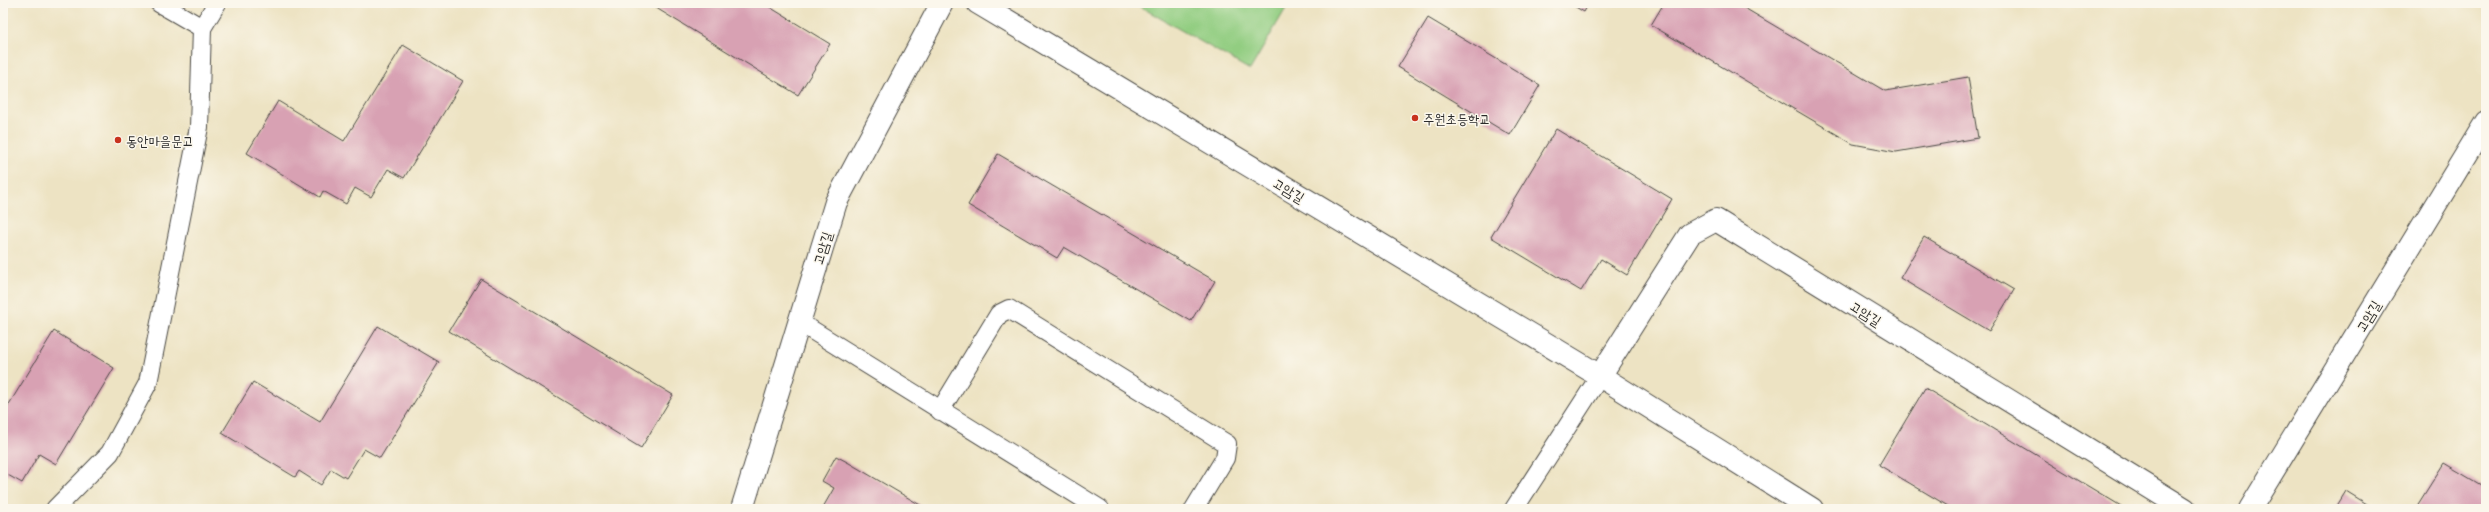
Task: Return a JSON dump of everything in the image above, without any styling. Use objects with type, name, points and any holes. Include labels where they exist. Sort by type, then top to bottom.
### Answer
[{"type":"street","name":"고암길","points":[[742,509],[836,202],[942,3]]},
{"type":"street","name":"고암길","points":[[978,3],[1600,376],[1812,509]]},
{"type":"street","name":"고암길","points":[[2250,509],[2486,122]]},
{"type":"street","name":"고암길","points":[[1600,376],[1690,234],[1716,220],[2185,509]]},
{"type":"lane","points":[[159,3],[202,28]]},
{"type":"lane","points":[[55,509],[110,453],[148,383],[199,127],[202,28],[217,3]]},
{"type":"lane","points":[[940,411],[999,314],[1009,309],[1227,444],[1225,458],[1194,509]]},
{"type":"lane","points":[[799,322],[1100,509]]},
{"type":"lane","points":[[1514,509],[1600,376]]},
{"type":"green space","points":[[1134,3],[1289,3],[1250,70]]},
{"type":"building","points":[[648,3],[763,3],[830,44],[798,95]]},
{"type":"building","points":[[1569,3],[1589,3],[1584,12]]},
{"type":"building","points":[[1664,3],[1736,3],[1885,91],[1968,77],[1978,138],[1896,152],[1853,144],[1651,25]]},
{"type":"building","points":[[1428,18],[1540,85],[1510,135],[1398,67]]},
{"type":"building","points":[[403,45],[463,81],[404,178],[388,169],[371,197],[355,188],[346,204],[323,191],[320,197],[247,153],[278,101],[344,141]]},
{"type":"building","points":[[1556,129],[1672,199],[1627,275],[1601,259],[1581,291],[1491,237]]},
{"type":"building","points":[[998,154],[1215,281],[1191,321],[1064,247],[1057,258],[968,205]]},
{"type":"building","points":[[1924,237],[2014,290],[1989,331],[1900,278]]},
{"type":"building","points":[[481,279],[673,395],[641,448],[449,331]]},
{"type":"building","points":[[378,326],[439,362],[380,458],[364,449],[346,478],[331,469],[321,485],[299,471],[295,477],[222,433],[253,382],[320,422]]},
{"type":"building","points":[[54,331],[114,368],[56,464],[39,454],[22,483],[6,474],[3,479],[3,414]]},
{"type":"building","points":[[1925,388],[2126,509],[1953,509],[1879,465]]},
{"type":"building","points":[[836,456],[927,509],[822,509],[834,488],[822,481]]},
{"type":"building","points":[[2444,463],[2486,488],[2486,509],[2415,509]]},
{"type":"building","points":[[2346,491],[2375,509],[2335,509]]},
{"type":"place","name":"주원초등학교","points":[[1415,118]]},
{"type":"place","name":"동안마을문고","points":[[118,140]]}]
